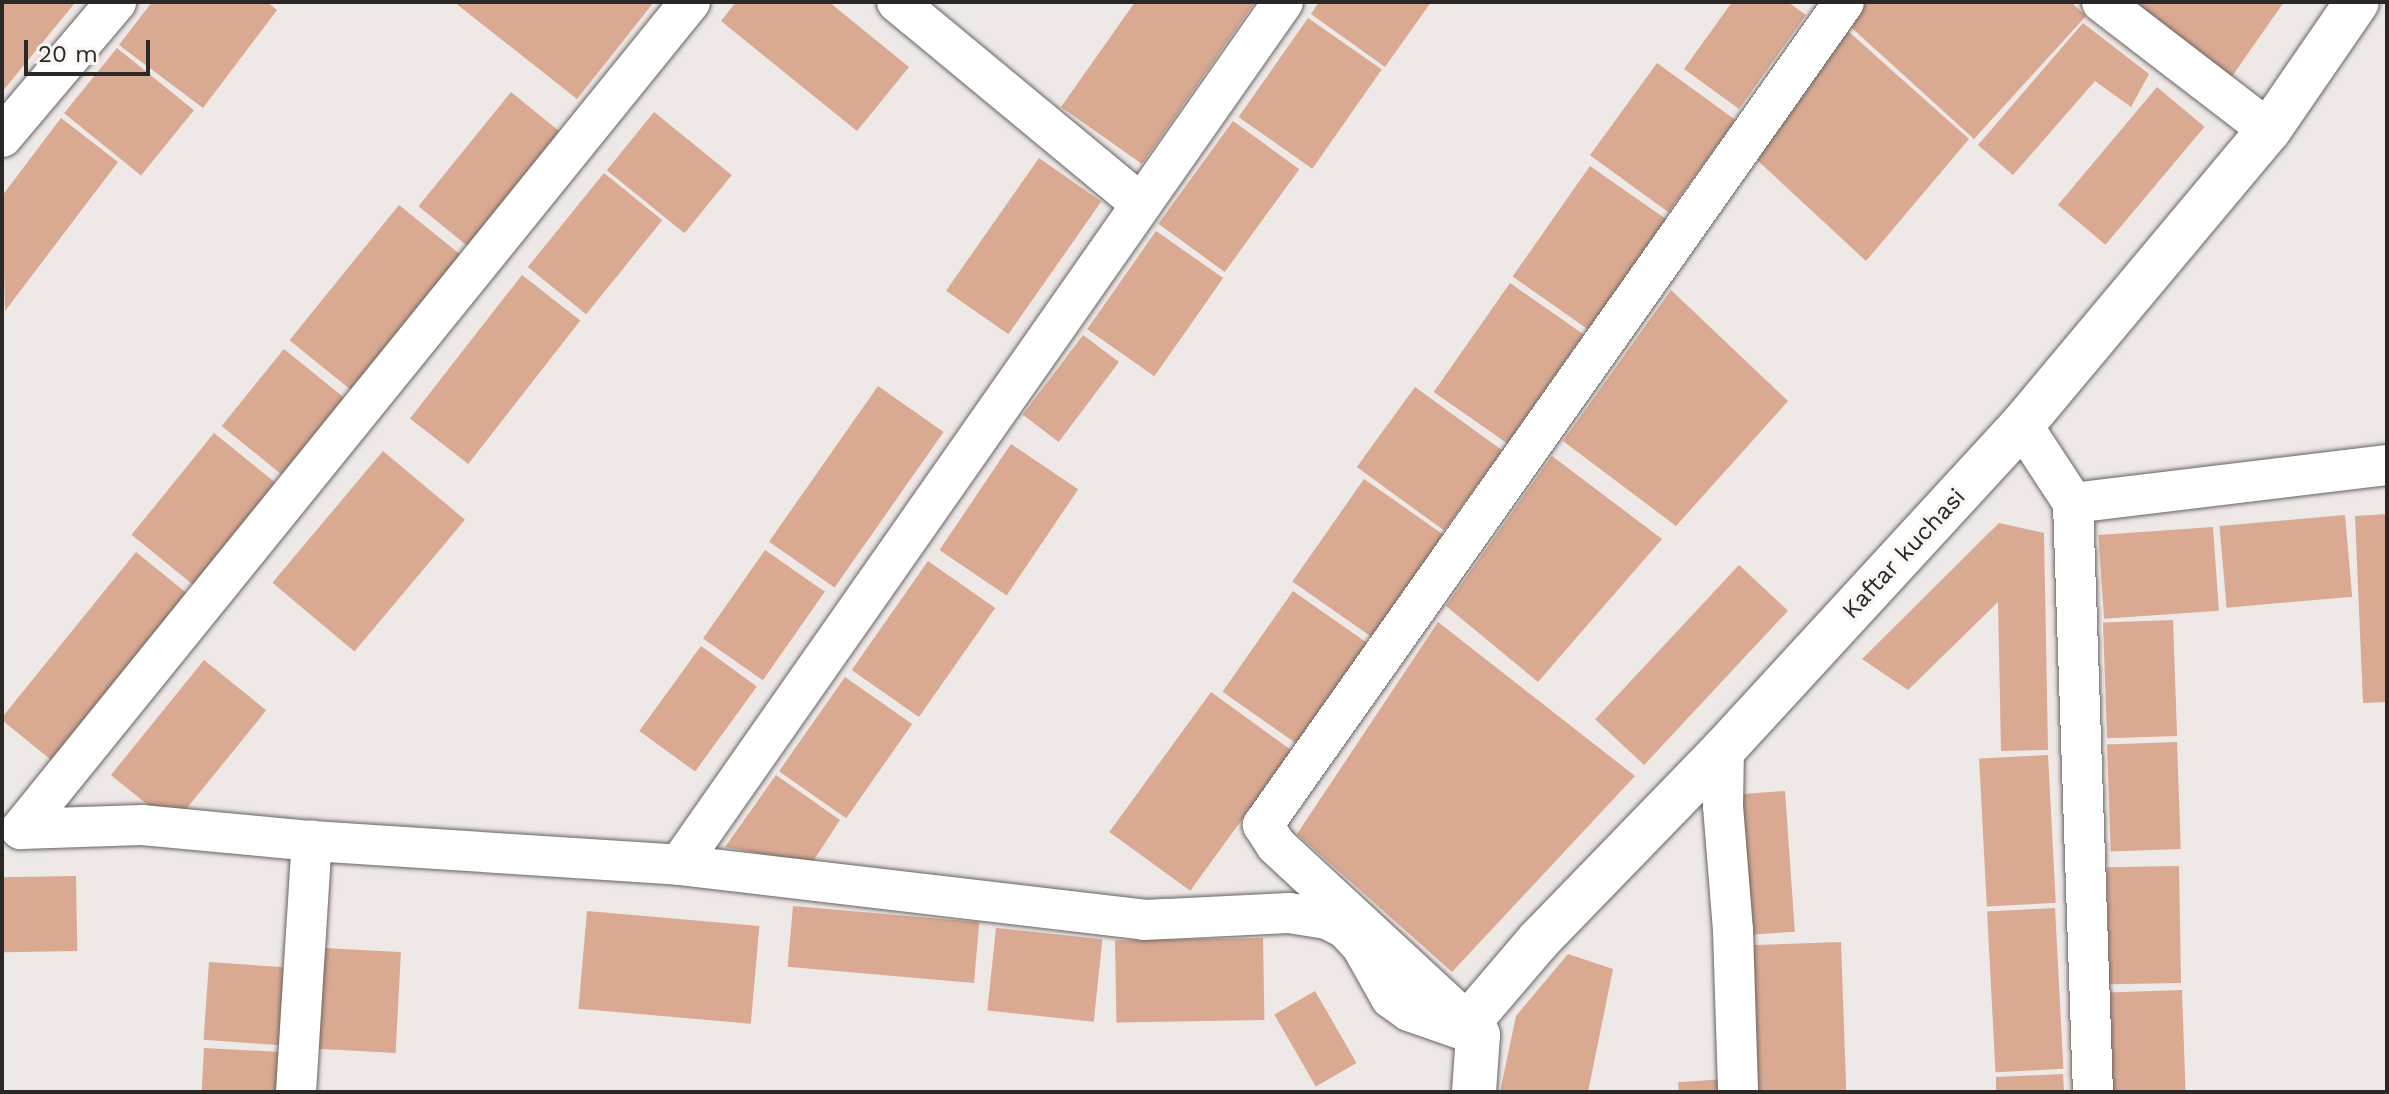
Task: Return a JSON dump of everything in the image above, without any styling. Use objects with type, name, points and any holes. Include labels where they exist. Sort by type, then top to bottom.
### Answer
[{"type":"street","points":[[2,137],[116,2]]},
{"type":"street","points":[[12,830],[690,2]]},
{"type":"street","points":[[897,2],[1140,203]]},
{"type":"street","points":[[679,865],[1283,2]]},
{"type":"street","points":[[1476,1090],[1473,1029],[1276,845],[1263,825],[1844,2]]},
{"type":"street","points":[[2102,2],[2269,130]]},
{"type":"street","name":"Kaftar kuchasi","points":[[1473,1029],[1539,940],[1724,749],[2022,425],[2269,130],[2357,2]]},
{"type":"street","points":[[2022,425],[2073,503],[2093,1092]]},
{"type":"street","points":[[2073,503],[2387,465]]},
{"type":"street","points":[[1724,749],[1723,806],[1733,930],[1738,1092]]},
{"type":"street","points":[[12,830],[142,825],[312,841],[679,865],[1144,920],[1289,913],[1327,919],[1345,928],[1361,945],[1391,998],[1409,1011],[1473,1029]]},
{"type":"street","points":[[296,1092],[312,841]]},
{"type":"building","points":[[2,2],[74,4],[2,92]]},
{"type":"building","points":[[152,2],[267,2],[277,10],[203,108],[119,45]]},
{"type":"building","points":[[454,2],[654,2],[577,99]]},
{"type":"building","points":[[736,2],[829,2],[909,67],[857,131],[721,21]]},
{"type":"building","points":[[1135,2],[1255,2],[1142,164],[1061,107]]},
{"type":"building","points":[[1319,2],[1431,2],[1385,67],[1311,14]]},
{"type":"building","points":[[1732,2],[1788,2],[1806,15],[1739,109],[1684,69]]},
{"type":"building","points":[[1857,2],[2071,2],[2086,16],[1974,139],[1842,19]]},
{"type":"building","points":[[2133,2],[2284,2],[2228,82]]},
{"type":"building","points":[[1308,18],[1382,70],[1312,169],[1239,117]]},
{"type":"building","points":[[2083,23],[2149,74],[2131,107],[2095,81],[2013,175],[1978,145]]},
{"type":"building","points":[[1840,24],[1969,139],[1866,261],[1756,159]]},
{"type":"building","points":[[117,48],[194,110],[141,176],[64,113]]},
{"type":"building","points":[[1657,63],[1735,120],[1668,212],[1590,155]]},
{"type":"building","points":[[2157,87],[2204,127],[2106,245],[2058,205]]},
{"type":"building","points":[[511,92],[560,132],[467,246],[418,206]]},
{"type":"building","points":[[654,112],[732,175],[685,233],[607,170]]},
{"type":"building","points":[[61,118],[118,162],[5,311],[2,196]]},
{"type":"building","points":[[1233,121],[1299,169],[1225,272],[1158,224]]},
{"type":"building","points":[[1039,158],[1101,202],[1008,334],[946,291]]},
{"type":"building","points":[[1590,166],[1666,219],[1589,330],[1513,277]]},
{"type":"building","points":[[604,173],[662,220],[586,314],[528,267]]},
{"type":"building","points":[[399,205],[461,255],[352,391],[289,340]]},
{"type":"building","points":[[1156,231],[1223,278],[1154,376],[1087,329]]},
{"type":"building","points":[[522,275],[580,321],[468,464],[410,418]]},
{"type":"building","points":[[1510,283],[1584,335],[1507,444],[1434,392]]},
{"type":"building","points":[[1671,290],[1788,401],[1676,526],[1563,441]]},
{"type":"building","points":[[1083,335],[1119,362],[1059,442],[1023,415]]},
{"type":"building","points":[[284,349],[344,397],[282,474],[222,426]]},
{"type":"building","points":[[878,386],[944,432],[835,588],[769,542]]},
{"type":"building","points":[[1415,387],[1502,450],[1444,531],[1357,467]]},
{"type":"building","points":[[214,433],[276,483],[194,585],[132,535]]},
{"type":"building","points":[[1011,444],[1078,489],[1007,595],[939,550]]},
{"type":"building","points":[[383,451],[465,520],[354,652],[272,583]]},
{"type":"building","points":[[1552,456],[1662,539],[1538,682],[1446,606]]},
{"type":"building","points":[[1364,479],[1443,535],[1372,637],[1292,581]]},
{"type":"building","points":[[2387,514],[2387,702],[2363,703],[2355,516]]},
{"type":"building","points":[[2345,515],[2352,597],[2227,608],[2219,526]]},
{"type":"building","points":[[1999,523],[2044,533],[2048,750],[2001,751],[1998,602],[1908,690],[1862,659]]},
{"type":"building","points":[[2213,527],[2219,611],[2104,619],[2098,535]]},
{"type":"building","points":[[765,550],[825,592],[763,680],[703,638]]},
{"type":"building","points":[[136,552],[188,594],[53,761],[2,717]]},
{"type":"building","points":[[928,561],[995,608],[919,717],[852,670]]},
{"type":"building","points":[[1739,565],[1788,611],[1644,765],[1595,719]]},
{"type":"building","points":[[1293,591],[1368,643],[1297,744],[1222,692]]},
{"type":"building","points":[[2173,620],[2177,736],[2107,738],[2103,622]]},
{"type":"building","points":[[1438,622],[1635,776],[1452,972],[1297,834]]},
{"type":"building","points":[[701,646],[757,687],[695,772],[639,731]]},
{"type":"building","points":[[204,660],[266,710],[173,825],[111,775]]},
{"type":"building","points":[[845,677],[912,724],[846,818],[779,771]]},
{"type":"building","points":[[1211,692],[1292,751],[1190,891],[1109,832]]},
{"type":"building","points":[[2177,742],[2181,849],[2111,851],[2107,744]]},
{"type":"building","points":[[2048,755],[2056,903],[1987,906],[1979,759]]},
{"type":"building","points":[[776,775],[840,820],[812,863],[725,847]]},
{"type":"building","points":[[1785,791],[1795,932],[1746,935],[1736,794]]},
{"type":"building","points":[[2179,866],[2181,983],[2109,984],[2107,867]]},
{"type":"building","points":[[76,876],[77,951],[3,952],[2,877]]},
{"type":"building","points":[[793,906],[979,922],[974,983],[788,967]]},
{"type":"building","points":[[2055,908],[2063,1069],[1996,1072],[1987,912]]},
{"type":"building","points":[[587,911],[759,926],[751,1024],[578,1009]]},
{"type":"building","points":[[996,928],[1102,939],[1094,1022],[987,1011]]},
{"type":"building","points":[[1263,938],[1264,1020],[1116,1023],[1115,941]]},
{"type":"building","points":[[1841,942],[1846,1092],[1751,1092],[1746,945]]},
{"type":"building","points":[[323,948],[401,952],[396,1053],[318,1049]]},
{"type":"building","points":[[1568,954],[1613,969],[1588,1092],[1500,1092],[1516,1016]]},
{"type":"building","points":[[209,962],[286,967],[280,1045],[204,1040]]},
{"type":"building","points":[[2182,990],[2186,1092],[2113,1092],[2109,993]]},
{"type":"building","points":[[1315,991],[1356,1063],[1316,1086],[1274,1014]]},
{"type":"building","points":[[204,1048],[281,1052],[279,1092],[202,1092]]},
{"type":"building","points":[[2063,1074],[2064,1092],[1996,1092],[1996,1077]]},
{"type":"building","points":[[1726,1079],[1727,1092],[1679,1092],[1678,1082]]}]
